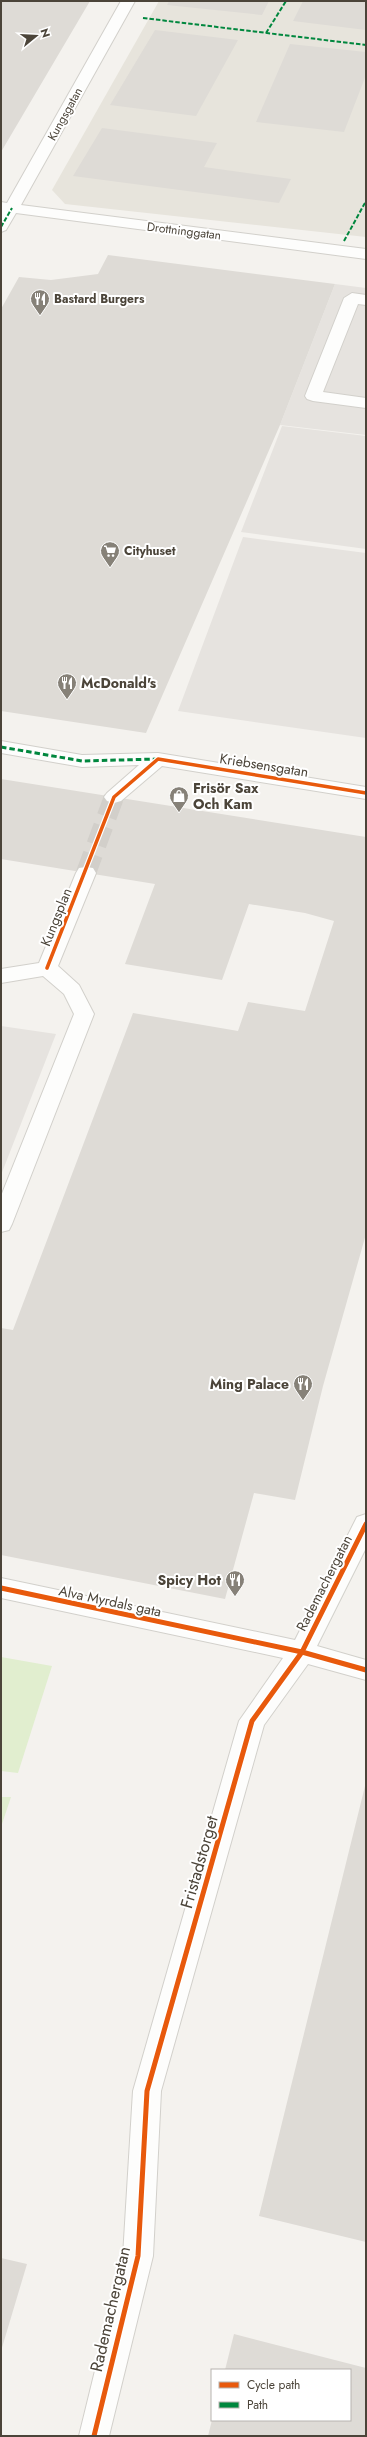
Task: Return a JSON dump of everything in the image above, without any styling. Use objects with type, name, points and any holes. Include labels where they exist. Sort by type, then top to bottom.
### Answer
[{"type":"street","name":"Kungsgatan","points":[[1,227],[6,208],[128,1]]},
{"type":"street","name":"Drottninggatan","points":[[6,208],[366,254]]},
{"type":"street","points":[[366,300],[352,298],[313,396],[366,403]]},
{"type":"street","name":"Kriebsensgatan","points":[[1,747],[82,761],[158,759],[366,793]]},
{"type":"street","points":[[114,797],[158,759]]},
{"type":"street","name":"Kungsplan","points":[[47,968],[86,873]]},
{"type":"street","name":"Kungsplan","points":[[1,976],[47,968]]},
{"type":"street","name":"Kungsplan","points":[[1,1224],[84,1014],[72,990],[47,968]]},
{"type":"street","name":"Rademachergatan","points":[[302,1652],[366,1524]]},
{"type":"street","name":"Alva Myrdals gata","points":[[1,1588],[302,1652],[366,1670]]},
{"type":"street","name":"Fristadstorget","points":[[147,2091],[252,1721],[302,1652]]},
{"type":"street","name":"Rademachergatan","points":[[94,2436],[138,2256],[147,2091]]},
{"type":"shaded area","points":[[159,1],[366,1],[366,237],[65,204],[52,190]]},
{"type":"shaded area","points":[[335,284],[366,288],[366,435],[280,425]]},
{"type":"shaded area","points":[[282,426],[366,436],[366,549],[241,532]]},
{"type":"shaded area","points":[[243,537],[366,553],[366,738],[178,711]]},
{"type":"shaded area","points":[[1,1026],[56,1034],[1,1175]]},
{"type":"green space","points":[[1,1657],[52,1666],[18,1773],[1,1771]]},
{"type":"green space","points":[[1,1797],[11,1797],[1,1827]]},
{"type":"building","points":[[1,1],[90,1],[1,152]]},
{"type":"building","points":[[169,1],[269,1],[262,15],[167,5]]},
{"type":"building","points":[[303,1],[366,1],[366,30],[293,21]]},
{"type":"building","points":[[155,30],[238,40],[196,116],[110,105]]},
{"type":"building","points":[[290,44],[366,52],[366,75],[344,132],[256,122]]},
{"type":"building","points":[[102,128],[217,143],[204,167],[291,179],[279,203],[73,176]]},
{"type":"building","name":"Cityhuset","points":[[108,255],[335,284],[280,425],[146,733],[1,711],[1,309],[19,277],[51,280],[98,274]]},
{"type":"building","points":[[1,779],[366,837],[366,1234],[323,1386],[295,1500],[254,1493],[225,1599],[1,1555],[1,1328],[13,1330],[133,1013],[238,1031],[248,1002],[305,1011],[334,921],[305,913],[249,904],[222,980],[125,964],[155,884],[1,859]]},
{"type":"building","points":[[366,1786],[366,2242],[259,2216]]},
{"type":"building","points":[[1,2258],[27,2264],[1,2351]]},
{"type":"building","points":[[234,2334],[366,2368],[366,2436],[208,2436],[212,2421],[351,2421],[351,2369],[225,2369]]},
{"type":"tunnel","points":[[86,873],[114,797]]},
{"type":"marked path","points":[[266,33],[286,1]]},
{"type":"marked path","points":[[143,18],[366,45]]},
{"type":"marked path","points":[[344,241],[366,201]]},
{"type":"marked path","points":[[1,227],[12,208]]},
{"type":"marked path","points":[[1,747],[82,761],[158,759]]},
{"type":"cycle path","points":[[47,968],[114,797],[158,759],[366,793]]},
{"type":"cycle path","points":[[94,2436],[138,2256],[147,2091],[252,1721],[302,1652],[366,1524]]},
{"type":"cycle path","points":[[1,1588],[302,1652],[366,1670]]},
{"type":"place","name":"Bastard Burgers","points":[[40,316]]},
{"type":"place","name":"Cityhuset","points":[[110,568]]},
{"type":"place","name":"McDonald's","points":[[67,700]]},
{"type":"place","name":"Frisör Sax Och Kam","points":[[179,813]]},
{"type":"place","name":"Ming Palace","points":[[303,1401]]},
{"type":"place","name":"Spicy Hot","points":[[235,1597]]}]
